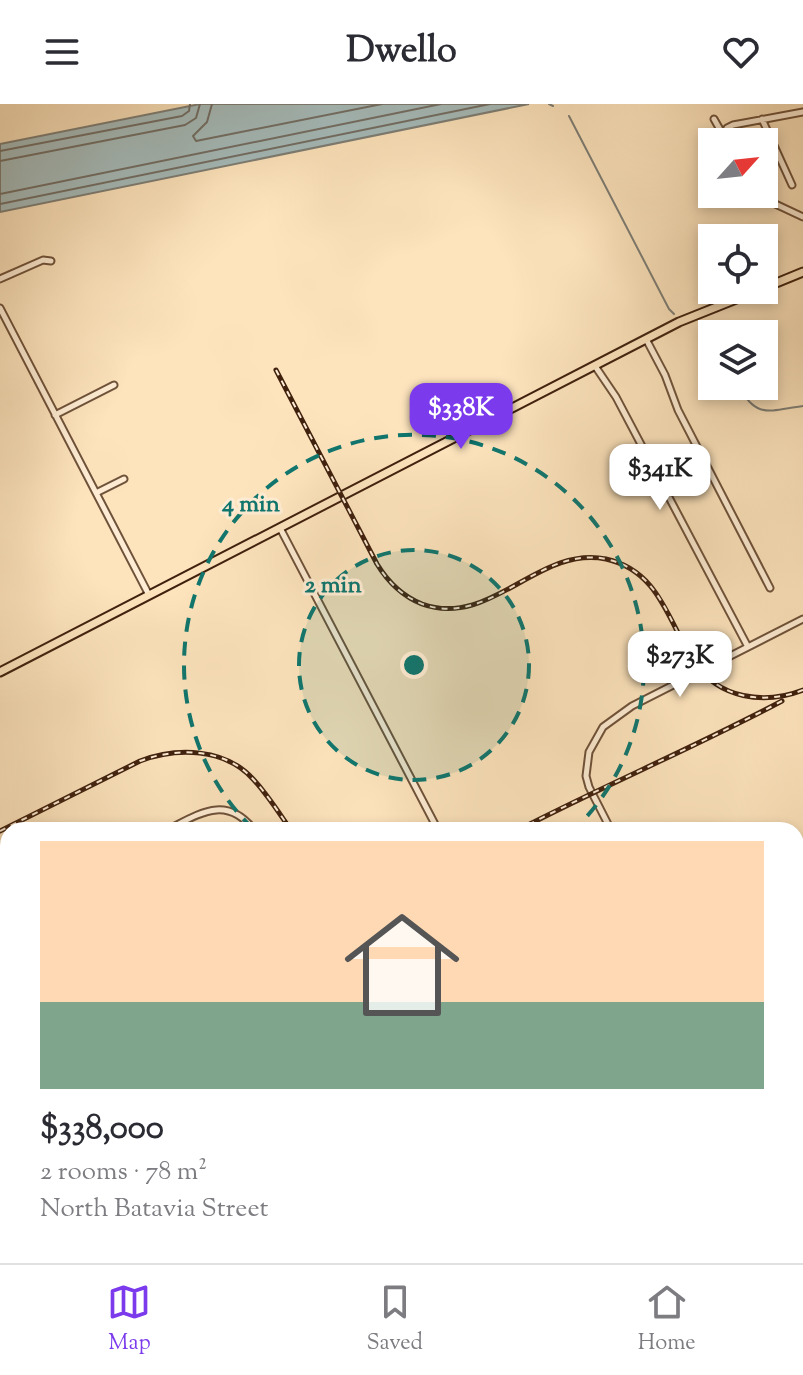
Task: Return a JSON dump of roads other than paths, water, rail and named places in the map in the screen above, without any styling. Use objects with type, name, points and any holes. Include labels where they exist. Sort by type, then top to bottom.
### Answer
[{"type":"main road","points":[[778,282],[803,272]]},
{"type":"main road","points":[[0,672],[684,319],[723,304]]},
{"type":"street","points":[[727,128],[803,112]]},
{"type":"street","points":[[714,119],[720,128]]},
{"type":"street","points":[[762,119],[792,185]]},
{"type":"street","points":[[778,205],[803,217]]},
{"type":"street","points":[[0,279],[43,260],[51,261]]},
{"type":"street","points":[[0,308],[149,595]]},
{"type":"street","points":[[646,339],[665,375],[678,410],[770,588]]},
{"type":"street","points":[[595,365],[616,397],[748,647]]},
{"type":"street","points":[[55,415],[114,385]]},
{"type":"street","points":[[96,493],[124,479]]},
{"type":"street","points":[[280,528],[434,822]]},
{"type":"street","points":[[607,822],[586,776],[589,752],[603,727],[632,706],[803,619]]},
{"type":"street","points":[[183,822],[206,810],[229,811],[248,822]]},
{"type":"water","points":[[200,104],[529,104],[0,212],[0,144]]},
{"type":"waterway","points":[[549,104],[553,106]]},
{"type":"waterway","points":[[569,116],[674,314]]},
{"type":"waterway","points":[[748,400],[765,410],[803,406]]},
{"type":"railway","points":[[276,370],[377,564],[408,597],[422,604],[447,609],[470,606],[558,564],[581,558],[606,559],[624,565],[651,586],[694,662],[716,684],[743,696],[773,697],[803,690]]},
{"type":"railway","points":[[534,822],[782,701]]},
{"type":"railway","points":[[18,822],[140,761],[185,752],[215,756],[242,769],[285,822]]}]
